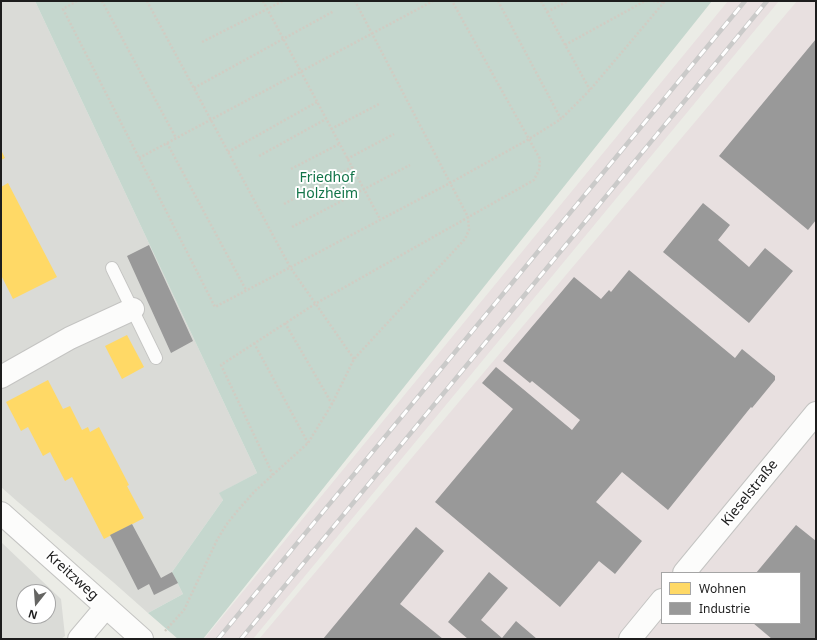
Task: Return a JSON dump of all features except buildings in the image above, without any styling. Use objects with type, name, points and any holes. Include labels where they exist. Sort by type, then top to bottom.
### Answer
[{"type":"street","points":[[1,377],[70,338],[132,309]]},
{"type":"street","name":"Kieselstraße","points":[[685,572],[816,413]]},
{"type":"street","name":"Kreitzweg","points":[[1,513],[106,608],[152,637]]},
{"type":"street","points":[[630,639],[661,601]]},
{"type":"street","points":[[79,639],[106,608]]},
{"type":"lane","points":[[112,268],[156,358]]},
{"type":"path","points":[[77,1],[63,9],[215,306],[450,183],[530,139],[561,119],[590,90],[664,2]]},
{"type":"path","points":[[102,1],[176,138]]},
{"type":"path","points":[[147,1],[290,267],[354,359]]},
{"type":"path","points":[[263,1],[380,220]]},
{"type":"path","points":[[202,42],[283,1]]},
{"type":"path","points":[[152,637],[184,610],[217,540],[226,525],[255,491],[308,443],[332,404],[354,359],[465,239],[469,230],[468,217],[355,1]]},
{"type":"path","points":[[139,158],[433,1]]},
{"type":"path","points":[[273,475],[221,365],[315,304],[534,180],[539,170],[540,159],[530,139],[452,1]]},
{"type":"path","points":[[498,1],[561,119]]},
{"type":"path","points":[[541,1],[590,90]]},
{"type":"path","points":[[547,12],[568,1]]},
{"type":"path","points":[[565,45],[645,1],[664,2]]},
{"type":"path","points":[[194,88],[334,11]]},
{"type":"path","points":[[228,152],[317,102]]},
{"type":"path","points":[[331,129],[378,104]]},
{"type":"path","points":[[259,156],[326,119]]},
{"type":"path","points":[[347,158],[394,134]]},
{"type":"path","points":[[167,143],[246,290]]},
{"type":"path","points":[[291,169],[339,144]]},
{"type":"path","points":[[292,227],[410,165]]},
{"type":"path","points":[[284,204],[352,167]]},
{"type":"path","points":[[285,323],[332,404]]},
{"type":"path","points":[[254,343],[308,443]]},
{"type":"shaded area","points":[[1,1],[35,1],[257,473],[220,493],[223,500],[172,572],[183,594],[148,613],[1,487]]},
{"type":"shaded area","points":[[728,1],[779,1],[253,639],[204,639]]},
{"type":"shaded area","points":[[797,1],[816,1],[816,639],[259,639]]},
{"type":"shaded area","points":[[1,542],[45,584],[16,584],[16,624],[56,624],[56,594],[61,599],[65,636],[61,639],[1,639]]},
{"type":"green space","name":"Friedhof Holzheim","points":[[35,1],[712,1],[203,639],[178,639],[148,613],[183,594],[172,572],[223,500],[219,493],[257,473]]},
{"type":"railway","points":[[218,639],[745,1]]},
{"type":"railway","points":[[241,639],[767,1]]}]
